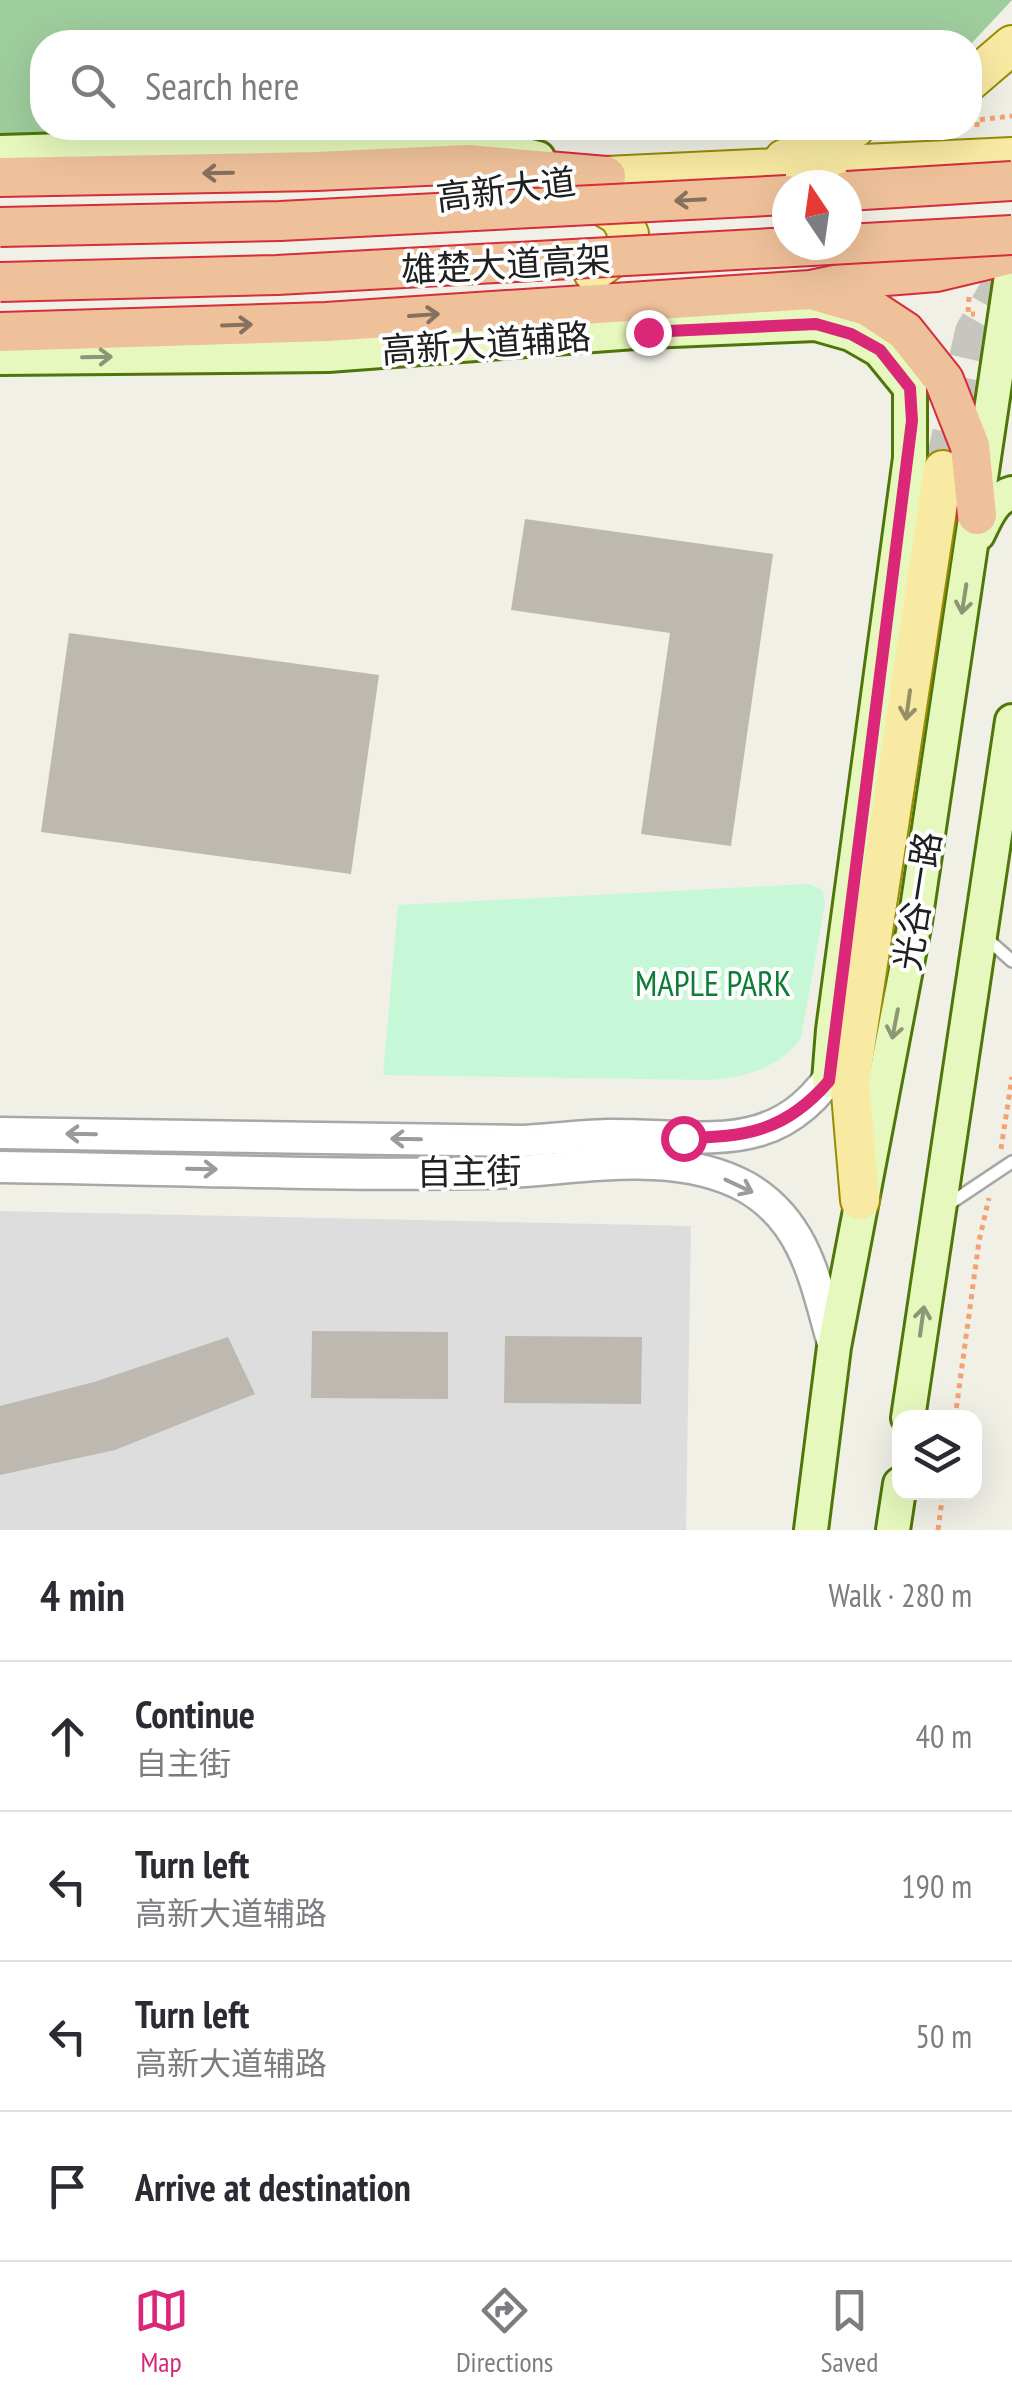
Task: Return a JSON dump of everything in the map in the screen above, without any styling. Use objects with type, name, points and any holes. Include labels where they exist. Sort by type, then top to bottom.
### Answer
[{"type":"highway","points":[[0,177],[468,164],[606,176]]},
{"type":"highway","name":"雄楚大道高架","points":[[0,227],[280,221],[772,181]]},
{"type":"highway","points":[[862,190],[1012,181]]},
{"type":"highway","name":"雄楚大道高架","points":[[0,282],[278,275],[1012,235]]},
{"type":"highway","points":[[0,332],[326,322],[810,290],[873,277],[936,272],[1012,253]]},
{"type":"highway","points":[[810,290],[867,306],[905,331],[944,380],[970,446],[975,529]]},
{"type":"main road","points":[[982,70],[1012,44]]},
{"type":"main road","points":[[0,152],[394,140]]},
{"type":"main road","points":[[468,140],[606,176]]},
{"type":"main road","points":[[794,170],[838,140]]},
{"type":"main road","name":"高新大道","points":[[862,172],[1012,157]]},
{"type":"main road","name":"高新大道","points":[[0,214],[278,207],[468,197],[606,176],[772,181]]},
{"type":"main road","points":[[468,197],[584,193],[619,216],[630,234],[621,252],[591,273]]},
{"type":"main road","points":[[0,296],[295,288],[1012,253]]},
{"type":"main road","name":"光谷一路","points":[[811,1530],[834,1348],[915,922],[1012,269]]},
{"type":"main road","name":"高新大道辅路","points":[[0,358],[328,355],[816,324],[851,334],[880,350],[910,388],[910,458],[829,1081]]},
{"type":"main road","points":[[860,1200],[850,1082],[943,470]]},
{"type":"main road","points":[[975,529],[1004,495],[1012,493]]},
{"type":"main road","name":"光谷一路","points":[[909,1410],[980,932],[997,857],[1012,721]]},
{"type":"main road","points":[[893,1530],[898,1500]]},
{"type":"street","name":"自主街","points":[[0,1133],[523,1141],[608,1136],[724,1138],[768,1128],[789,1119],[810,1103],[829,1081],[856,1036]]},
{"type":"street","name":"自主街","points":[[0,1166],[488,1174],[610,1164],[704,1171],[743,1185],[768,1202],[800,1238],[834,1348]]},
{"type":"lane","points":[[980,932],[1012,961]]},
{"type":"lane","points":[[938,1211],[1012,1162]]},
{"type":"path","points":[[982,119],[1012,116]]},
{"type":"path","points":[[1005,1130],[1012,1077]]},
{"type":"path","points":[[955,1410],[979,1241]]},
{"type":"path","points":[[938,1530],[942,1500]]},
{"type":"shaded area","points":[[0,1211],[691,1226],[686,1530],[0,1530]]},
{"type":"green space","points":[[0,0],[1012,0],[982,32],[30,30],[30,137],[0,138]]},
{"type":"green space","name":"MAPLE PARK","points":[[810,884],[823,891],[825,904],[801,1038],[783,1057],[761,1069],[711,1080],[383,1075],[398,905]]},
{"type":"building","points":[[525,519],[773,554],[731,846],[641,834],[670,633],[511,610]]},
{"type":"building","points":[[69,633],[379,675],[351,874],[41,832]]},
{"type":"building","points":[[312,1331],[448,1332],[448,1399],[311,1398]]},
{"type":"building","points":[[505,1336],[642,1337],[641,1404],[504,1403]]},
{"type":"building","points":[[228,1337],[255,1394],[115,1450],[0,1475],[0,1406],[94,1382]]},
{"type":"tunnel","points":[[943,470],[974,332],[1012,266]]},
{"type":"route","points":[[648,332],[816,324],[851,334],[880,350],[910,388],[912,421],[829,1081],[810,1103],[789,1119],[768,1128],[724,1138],[683,1138]]}]
